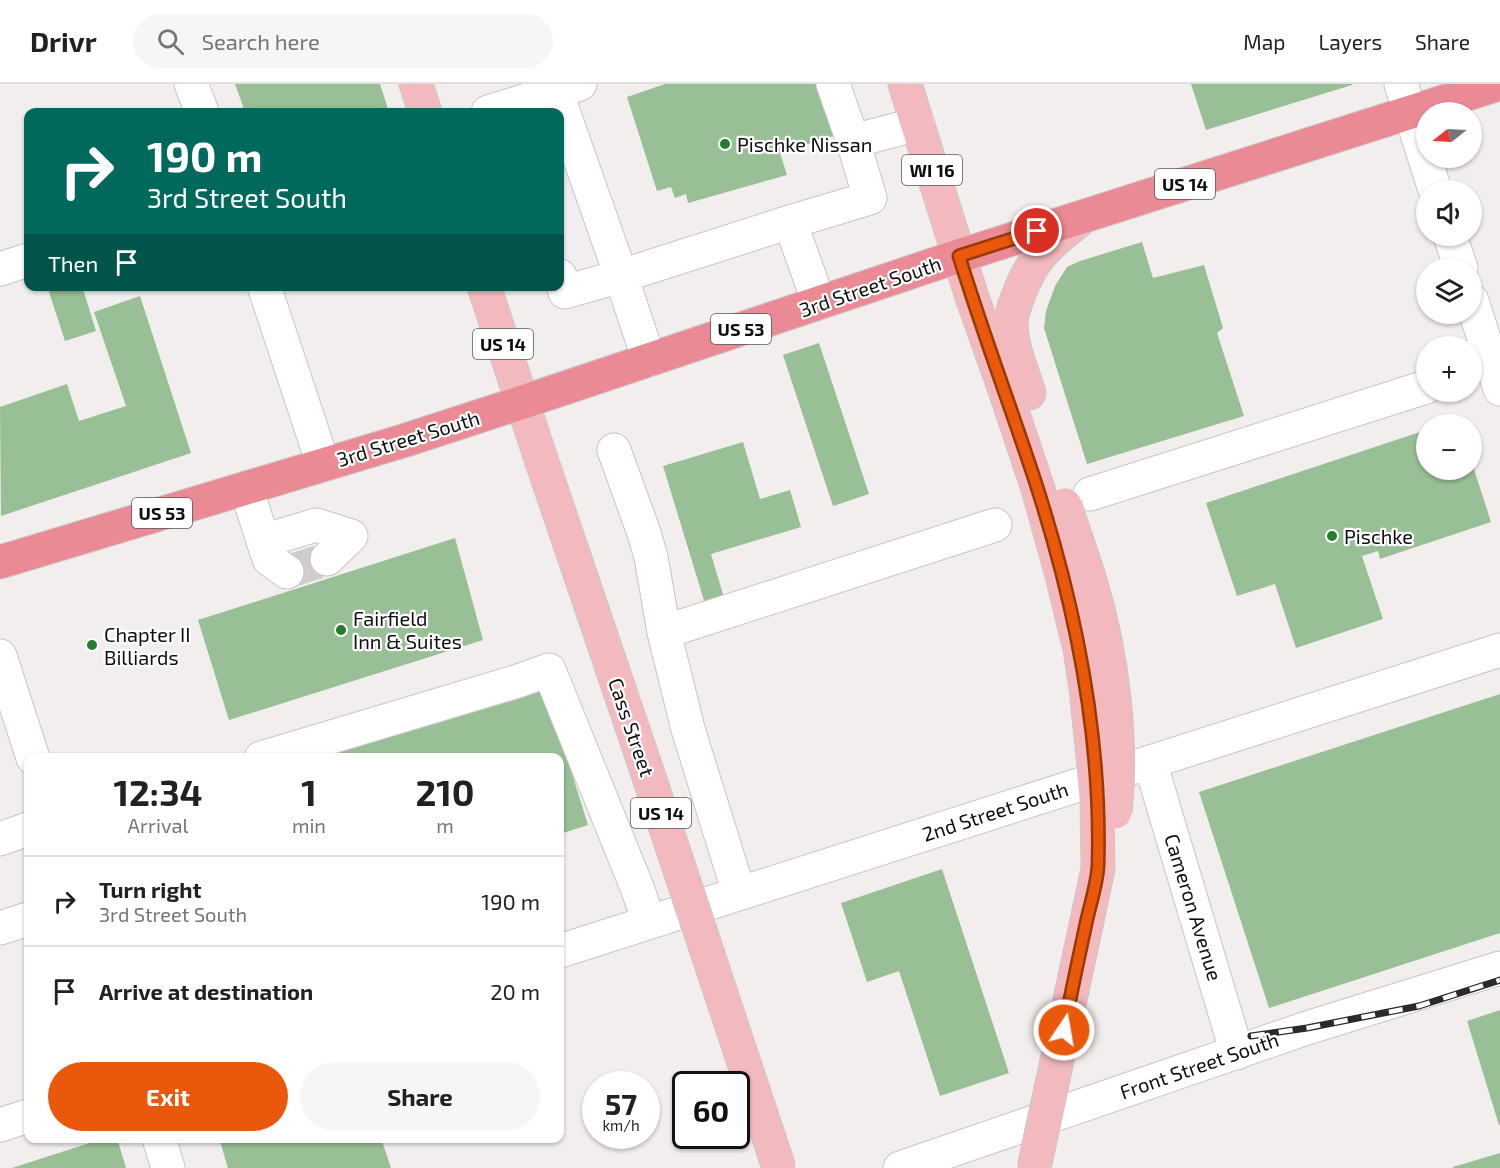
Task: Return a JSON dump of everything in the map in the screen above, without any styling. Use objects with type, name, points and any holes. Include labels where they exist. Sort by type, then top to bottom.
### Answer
[{"type":"highway","name":"3rd Street South","points":[[0,562],[523,402],[959,256],[1083,217],[1406,98],[1499,84]]},
{"type":"main road","points":[[416,84],[424,108]]},
{"type":"main road","name":"WI 16","points":[[905,84],[959,256]]},
{"type":"main road","points":[[1034,1168],[1098,868],[1097,795],[1080,649],[1038,489],[1018,396],[1011,325],[1013,309],[1023,281],[1037,258],[1048,245],[1083,217]]},
{"type":"main road","points":[[959,256],[1018,396]]},
{"type":"main road","name":"Cass Street","points":[[486,291],[778,1168]]},
{"type":"street","points":[[191,84],[200,108]]},
{"type":"street","points":[[564,289],[565,292],[621,276],[870,198],[833,84]]},
{"type":"street","points":[[498,101],[568,88],[566,143],[621,276],[650,360]]},
{"type":"street","points":[[1406,98],[1433,180]]},
{"type":"street","points":[[853,141],[918,124]]},
{"type":"street","points":[[790,222],[819,303]]},
{"type":"street","points":[[0,269],[24,261]]},
{"type":"street","points":[[266,291],[323,465]]},
{"type":"street","points":[[1478,324],[1491,373]]},
{"type":"street","points":[[1090,494],[1416,390]]},
{"type":"street","points":[[614,450],[651,557],[664,632],[688,729],[739,893]]},
{"type":"street","points":[[246,488],[268,559],[287,572]]},
{"type":"street","points":[[263,541],[316,525],[351,536],[327,559]]},
{"type":"street","points":[[664,632],[995,525]]},
{"type":"street","name":"2nd Street South","points":[[564,950],[1500,650]]},
{"type":"street","points":[[0,656],[31,753]]},
{"type":"street","points":[[278,753],[549,670],[649,922]]},
{"type":"street","name":"Cameron Avenue","points":[[1150,762],[1237,1053]]},
{"type":"street","points":[[0,839],[24,830]]},
{"type":"street","points":[[697,907],[783,1168]]},
{"type":"street","points":[[0,928],[24,920]]},
{"type":"street","name":"Front Street South","points":[[900,1168],[1307,1028],[1500,968]]},
{"type":"street","points":[[0,1125],[24,1117]]},
{"type":"street","points":[[160,1143],[168,1168]]},
{"type":"building","points":[[235,84],[380,84],[388,108],[244,108]]},
{"type":"building","name":"Pischke Nissan","points":[[665,84],[821,84],[837,135],[780,153],[787,175],[688,203],[686,194],[675,198],[671,187],[657,191],[627,97]]},
{"type":"building","points":[[1191,84],[1352,84],[1352,85],[1206,130]]},
{"type":"building","points":[[1142,242],[1153,278],[1204,265],[1223,328],[1217,333],[1244,416],[1087,464],[1044,328],[1046,311],[1055,286],[1067,267]]},
{"type":"building","points":[[49,291],[84,291],[96,331],[65,341]]},
{"type":"building","points":[[140,296],[191,453],[1,516],[0,407],[67,384],[79,421],[126,406],[94,312]]},
{"type":"building","points":[[819,343],[869,494],[833,506],[783,355]]},
{"type":"building","name":"Pischke","points":[[1416,433],[1416,480],[1477,480],[1491,522],[1380,559],[1378,551],[1362,556],[1383,619],[1296,648],[1275,584],[1237,596],[1206,503]]},
{"type":"building","points":[[743,442],[760,499],[790,490],[801,527],[711,554],[725,601],[706,607],[663,466]]},
{"type":"building","name":"Fairfield Inn & Suites","points":[[455,538],[483,640],[229,720],[198,620]]},
{"type":"building","points":[[543,681],[588,825],[564,833],[564,753],[318,753]]},
{"type":"building","points":[[1500,694],[1500,933],[1269,1008],[1199,792]]},
{"type":"building","points":[[942,869],[1009,1073],[940,1096],[899,971],[867,982],[841,903]]},
{"type":"building","points":[[1500,1010],[1500,1125],[1499,1125],[1467,1021]]},
{"type":"building","points":[[90,1143],[118,1143],[126,1168],[12,1168]]},
{"type":"building","points":[[220,1143],[383,1143],[391,1168],[228,1168]]},
{"type":"building","points":[[1500,1153],[1500,1168],[1453,1168],[1453,1167]]},
{"type":"tunnel","points":[[287,572],[327,559]]},
{"type":"railway","points":[[1251,1036],[1307,1028],[1419,1006],[1500,980]]},
{"type":"place","name":"Pischke Nissan","points":[[725,144]]},
{"type":"place","name":"Pischke","points":[[1332,536]]},
{"type":"place","name":"Fairfield Inn & Suites","points":[[341,630]]},
{"type":"place","name":"Chapter II Billiards","points":[[92,645]]},
{"type":"route","points":[[1037,231],[959,256],[1038,489],[1080,649],[1086,690],[1097,795],[1098,868],[1064,1030]]}]
